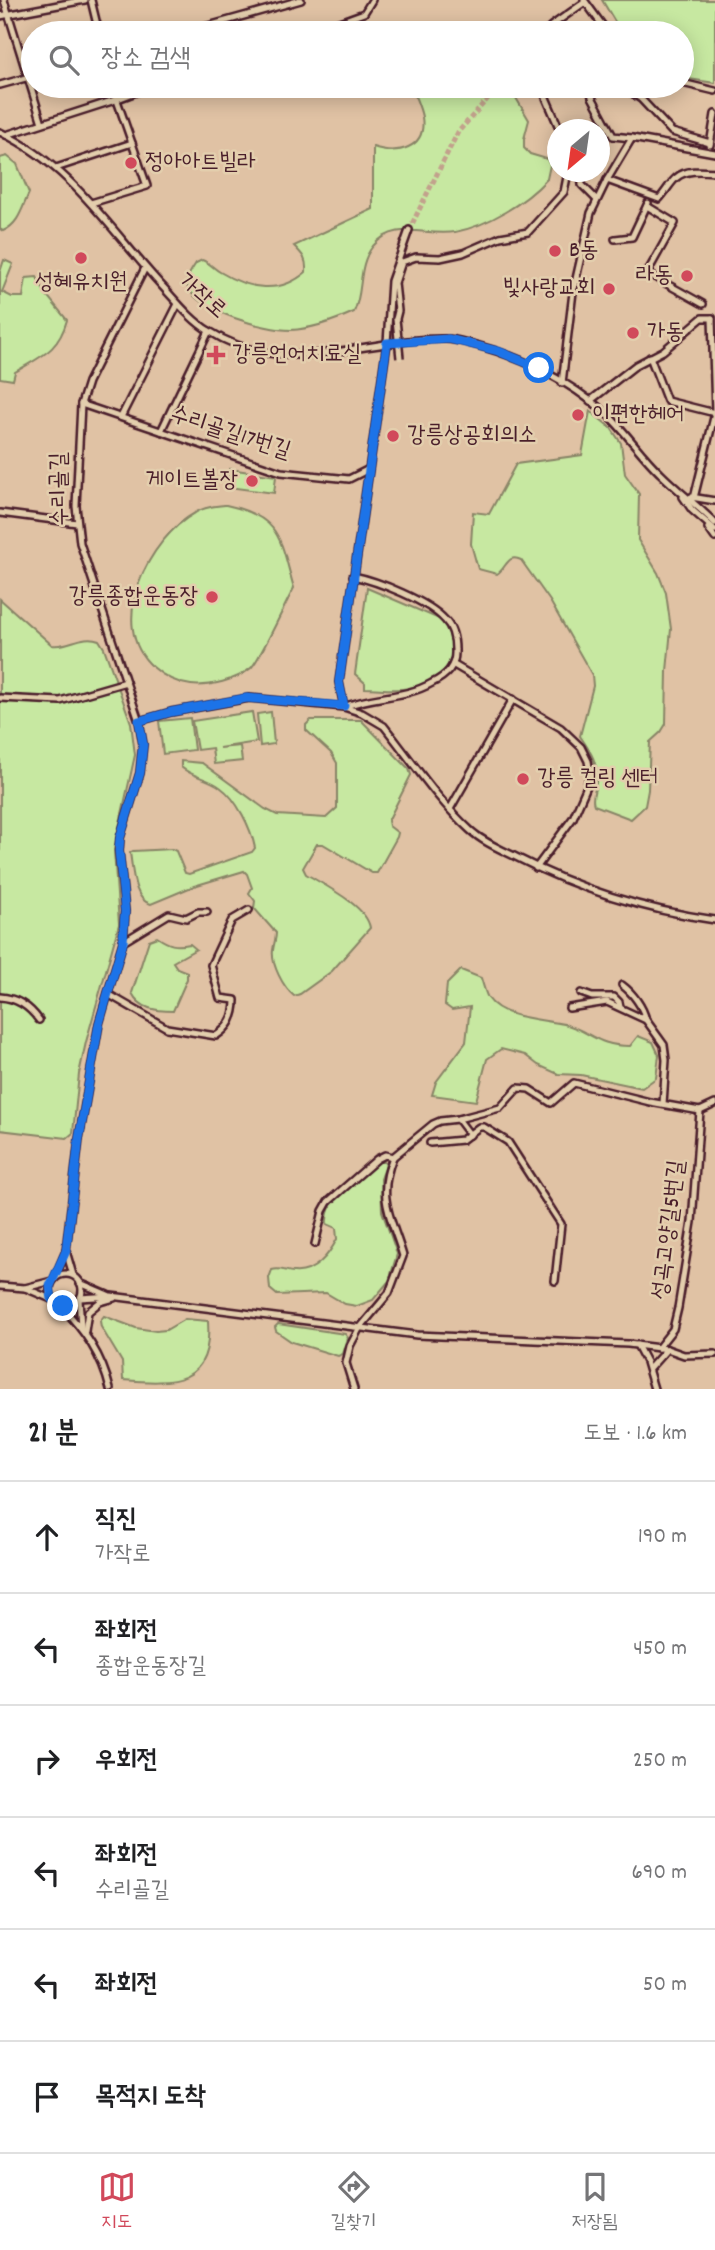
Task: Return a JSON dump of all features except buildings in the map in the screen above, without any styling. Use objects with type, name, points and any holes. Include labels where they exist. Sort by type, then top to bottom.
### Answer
[{"type":"street","points":[[4,0],[21,52]]},
{"type":"street","points":[[0,16],[85,0]]},
{"type":"street","points":[[91,0],[96,21]]},
{"type":"street","points":[[226,21],[301,0]]},
{"type":"street","points":[[343,21],[365,13],[372,0]]},
{"type":"street","points":[[558,21],[585,1],[599,21]]},
{"type":"street","points":[[0,85],[21,79]]},
{"type":"street","points":[[694,86],[715,91]]},
{"type":"street","points":[[35,98],[42,123]]},
{"type":"street","points":[[3,133],[121,98]]},
{"type":"street","points":[[546,98],[555,119]]},
{"type":"street","points":[[593,98],[612,136],[712,152],[710,143],[715,114]]},
{"type":"street","points":[[640,98],[672,132],[710,143]]},
{"type":"street","points":[[91,203],[148,186],[116,100]]},
{"type":"street","name":"가작로","points":[[3,133],[31,148],[56,168],[91,203],[178,304],[209,331],[247,349],[272,355],[314,355],[387,343],[449,339],[498,351],[539,368],[590,401],[715,523]]},
{"type":"street","points":[[610,175],[632,138]]},
{"type":"street","points":[[56,168],[132,143]]},
{"type":"street","points":[[610,181],[659,199],[675,178],[685,173],[715,172]]},
{"type":"street","points":[[400,358],[395,283],[402,262],[416,257],[464,253],[500,237],[528,232],[564,192],[566,182]]},
{"type":"street","points":[[582,182],[597,200]]},
{"type":"street","points":[[562,383],[573,292],[591,212],[606,182]]},
{"type":"street","points":[[615,239],[632,237],[651,197]]},
{"type":"street","points":[[647,206],[675,223],[647,273],[703,303]]},
{"type":"street","points":[[344,706],[339,682],[387,343],[391,281],[409,230]]},
{"type":"street","name":"수리골길","points":[[54,1279],[66,1251],[79,1139],[99,1024],[123,942],[125,911],[120,838],[140,773],[143,744],[139,721],[80,543],[76,523],[81,404],[88,382],[145,268]]},
{"type":"street","points":[[121,417],[178,304]]},
{"type":"street","points":[[590,401],[636,365],[663,351],[702,318],[713,318],[715,413],[694,498]]},
{"type":"street","points":[[161,431],[209,331]]},
{"type":"street","points":[[650,357],[667,401],[715,413]]},
{"type":"street","name":"수리골길17번길","points":[[81,404],[281,472],[349,479],[369,469]]},
{"type":"street","points":[[682,493],[715,501]]},
{"type":"street","name":"가작로","points":[[682,493],[692,510],[715,530]]},
{"type":"street","points":[[692,510],[715,538]]},
{"type":"street","points":[[0,513],[76,523]]},
{"type":"street","points":[[344,706],[423,688],[442,677],[454,665],[455,651],[453,633],[444,619],[418,602],[364,578],[353,576]]},
{"type":"street","points":[[454,665],[573,737],[582,747],[588,761],[590,772],[580,804],[566,830],[536,868]]},
{"type":"street","points":[[0,698],[60,701],[126,682]]},
{"type":"street","points":[[139,721],[171,712],[247,698],[344,706],[384,726],[450,808],[470,830],[487,843],[536,868],[615,898],[715,920]]},
{"type":"street","points":[[450,808],[513,699]]},
{"type":"street","points":[[108,994],[167,1028],[216,1036],[228,1027],[235,1010],[235,1000],[220,998],[211,965],[232,920],[249,909]]},
{"type":"street","points":[[123,942],[169,914],[186,918],[198,912],[207,912]]},
{"type":"street","points":[[622,985],[643,1008],[646,1020],[664,1045],[666,1060],[663,1104]]},
{"type":"street","points":[[581,993],[592,998],[614,997],[620,1007]]},
{"type":"street","points":[[0,997],[21,1002],[33,1011],[39,1020]]},
{"type":"street","points":[[569,1008],[607,1002],[646,1020]]},
{"type":"street","points":[[354,1389],[346,1363],[350,1346],[359,1329],[389,1293],[403,1256],[387,1210],[384,1193],[386,1180],[393,1157],[433,1124],[500,1108],[519,1088],[529,1089],[551,1102],[575,1083],[700,1111],[715,1104]]},
{"type":"street","name":"성곡고양길5번길","points":[[658,1348],[673,1329],[678,1308],[692,1222],[700,1111]]},
{"type":"street","points":[[458,1119],[470,1135]]},
{"type":"street","points":[[430,1143],[462,1140],[479,1127],[484,1127],[508,1142],[557,1217],[561,1231],[555,1281]]},
{"type":"street","points":[[315,1244],[323,1211],[328,1202],[377,1159],[385,1155],[393,1157]]},
{"type":"street","name":"수리골길","points":[[66,1251],[73,1275]]},
{"type":"street","points":[[25,1288],[62,1274],[73,1275],[80,1283],[111,1296]]},
{"type":"street","points":[[53,1300],[49,1290],[54,1279]]},
{"type":"street","points":[[80,1283],[80,1326]]},
{"type":"street","points":[[0,1286],[25,1288],[60,1305],[80,1326],[103,1364],[110,1389]]},
{"type":"street","points":[[60,1305],[72,1305],[79,1299],[111,1296],[417,1335],[637,1345],[667,1349],[684,1355],[715,1354]]},
{"type":"street","points":[[85,1334],[88,1312],[100,1302],[119,1297]]},
{"type":"street","points":[[637,1345],[649,1369],[654,1389]]},
{"type":"street","points":[[649,1369],[667,1349]]},
{"type":"green space","points":[[602,0],[715,0],[715,83],[694,80],[694,21],[615,21]]},
{"type":"green space","points":[[416,98],[516,98],[529,120],[524,148],[530,154],[547,159],[547,179],[517,205],[480,225],[444,233],[401,231],[382,238],[368,254],[354,312],[331,321],[291,330],[266,327],[219,312],[195,297],[188,288],[189,275],[196,263],[202,260],[231,278],[253,286],[275,287],[296,279],[306,272],[306,264],[294,246],[373,209],[373,147],[391,150],[408,147],[415,143],[422,128],[422,117]]},
{"type":"green space","points":[[7,156],[17,164],[29,193],[16,220],[3,231],[0,229],[0,158]]},
{"type":"green space","points":[[4,260],[13,264],[2,292],[12,297],[23,297],[26,278],[37,277],[45,293],[67,320],[53,346],[41,357],[15,372],[13,380],[0,378],[0,272]]},
{"type":"green space","points":[[590,411],[611,428],[621,443],[625,474],[639,494],[638,540],[658,573],[666,593],[671,629],[666,724],[650,742],[645,806],[631,819],[594,805],[597,776],[595,764],[580,736],[593,686],[592,675],[550,601],[521,560],[513,558],[497,574],[478,569],[471,544],[473,512],[489,514],[516,464],[582,455]]},
{"type":"green space","name":"게이트볼장","points":[[230,469],[276,476],[274,493],[228,487]]},
{"type":"green space","name":"강릉종합운동장","points":[[226,505],[258,516],[276,533],[294,588],[251,668],[222,682],[206,685],[185,684],[170,679],[153,667],[139,649],[133,629],[133,606],[139,584],[162,542],[178,525],[199,511]]},
{"type":"green space","points":[[367,588],[444,621],[452,646],[448,665],[442,673],[409,688],[365,688],[365,683],[355,674]]},
{"type":"green space","points":[[0,599],[52,645],[87,638],[99,640],[131,723],[135,755],[114,850],[119,924],[86,1042],[79,1074],[73,1133],[67,1138],[0,1130]]},
{"type":"green space","points":[[252,712],[257,742],[219,748],[240,746],[242,761],[214,764],[212,748],[197,750],[192,721]]},
{"type":"green space","points":[[271,712],[274,744],[260,746],[257,714]]},
{"type":"green space","points":[[190,718],[194,750],[163,754],[159,721]]},
{"type":"green space","points":[[311,720],[361,720],[409,769],[411,775],[388,821],[389,826],[398,833],[397,837],[377,873],[372,873],[323,844],[317,844],[303,868],[306,874],[353,904],[367,920],[370,928],[332,971],[294,996],[282,981],[274,962],[276,933],[254,908],[255,901],[249,893],[252,888],[244,871],[194,886],[151,904],[141,897],[137,890],[130,853],[172,849],[176,851],[185,873],[189,874],[252,852],[255,848],[247,823],[232,799],[215,784],[185,770],[181,767],[181,761],[202,763],[277,815],[326,818],[337,808],[337,763],[331,753],[306,730],[306,725]]},
{"type":"green space","points":[[157,937],[172,945],[190,944],[196,949],[173,962],[177,968],[187,972],[187,979],[173,1011],[149,1008],[139,1003],[132,993],[149,940]]},
{"type":"green space","points":[[461,970],[481,978],[488,998],[494,1005],[513,1014],[564,1024],[609,1044],[630,1046],[638,1036],[653,1042],[659,1055],[656,1078],[642,1088],[581,1075],[558,1074],[538,1065],[525,1055],[501,1049],[487,1059],[476,1101],[432,1095],[436,1082],[466,1042],[470,1007],[452,1010],[445,1005],[447,984]]},
{"type":"green space","points":[[378,1162],[384,1162],[386,1165],[381,1179],[382,1211],[397,1254],[389,1281],[373,1300],[357,1306],[345,1304],[326,1293],[277,1295],[270,1289],[269,1278],[272,1270],[301,1272],[320,1262],[337,1239],[336,1228],[327,1224],[331,1205],[344,1189]]},
{"type":"green space","points":[[104,1316],[136,1328],[156,1331],[166,1330],[185,1319],[208,1321],[208,1342],[204,1358],[196,1369],[173,1380],[123,1380],[122,1362],[101,1327],[100,1321]]},
{"type":"green space","points":[[278,1324],[345,1334],[348,1338],[343,1354],[338,1356],[292,1342],[276,1331]]},
{"type":"tunnel","points":[[409,230],[458,132],[488,98]]},
{"type":"place","name":"정아아트빌라","points":[[131,163]]},
{"type":"place","name":"B동","points":[[555,251]]},
{"type":"place","name":"성혜유치원","points":[[81,258]]},
{"type":"place","name":"라동","points":[[687,276]]},
{"type":"place","name":"빛사랑교회","points":[[609,289]]},
{"type":"place","name":"가동","points":[[633,333]]},
{"type":"place","name":"강릉언어치료실","points":[[216,355]]},
{"type":"place","name":"이편한헤어","points":[[578,415]]},
{"type":"place","name":"강릉상공회의소","points":[[393,436]]},
{"type":"place","name":"게이트볼장","points":[[252,481]]},
{"type":"place","name":"강릉종합운동장","points":[[212,597]]},
{"type":"place","name":"강릉 컬링 센터","points":[[523,779]]},
{"type":"route","points":[[63,1306],[52,1299],[49,1290],[66,1251],[79,1139],[99,1024],[123,942],[125,911],[119,851],[120,838],[140,773],[143,744],[139,721],[171,712],[247,698],[344,706],[339,682],[387,343],[449,339],[498,351],[539,368]]}]
